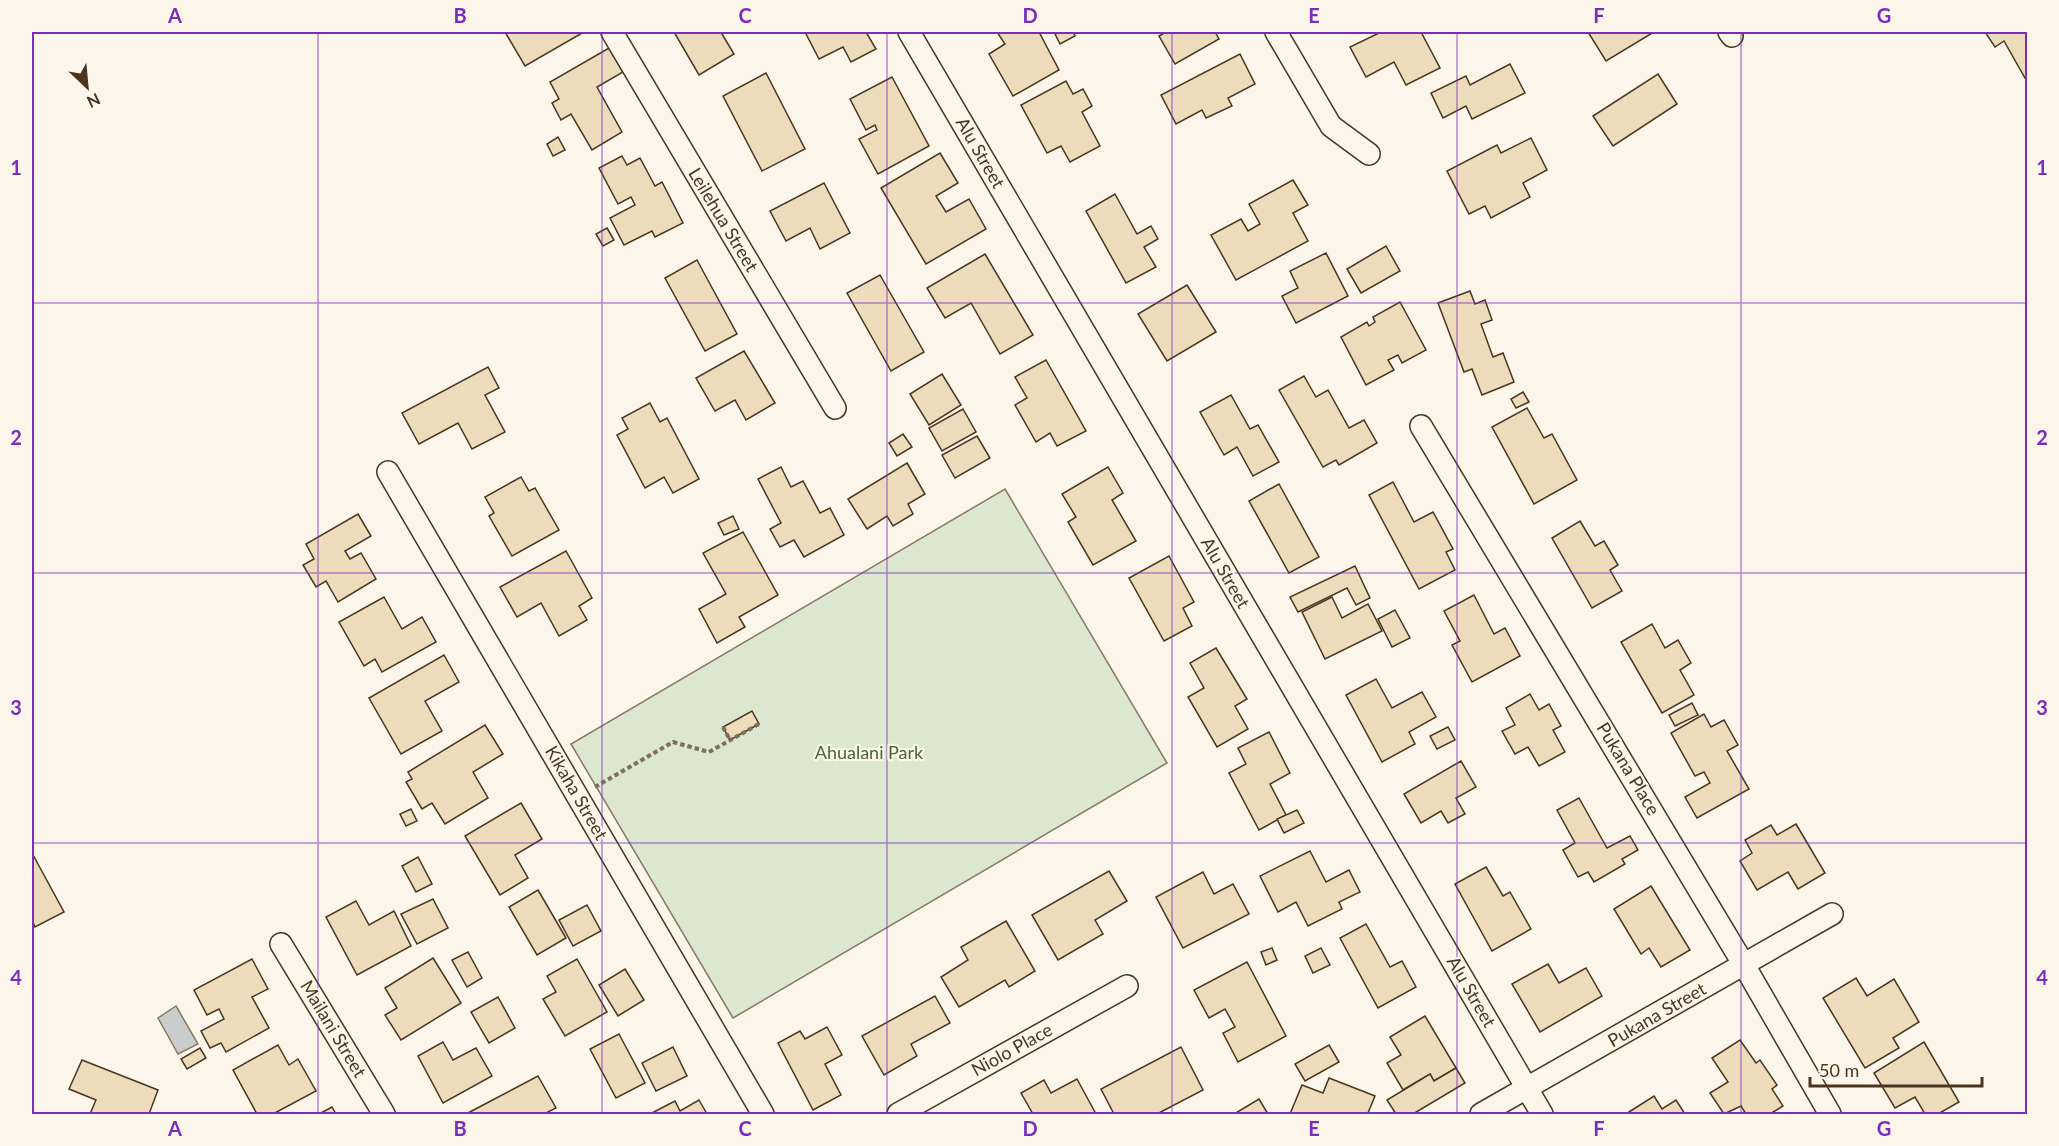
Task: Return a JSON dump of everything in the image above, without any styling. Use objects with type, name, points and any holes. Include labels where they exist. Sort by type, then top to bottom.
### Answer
[{"type":"street","name":"Leilehua Street","points":[[612,32],[834,408]]},
{"type":"street","name":"Alu Street","points":[[909,32],[1542,1114]]},
{"type":"street","points":[[1276,32],[1331,126],[1369,154]]},
{"type":"street","name":"Pukana Place","points":[[1421,426],[1744,965],[1830,1114]]},
{"type":"street","name":"Kikaha Street","points":[[388,472],[763,1114]]},
{"type":"street","name":"Pukana Street","points":[[1481,1114],[1832,914]]},
{"type":"street","name":"Mailani Street","points":[[281,944],[384,1114]]},
{"type":"street","name":"Niolo Place","points":[[898,1114],[1127,986]]},
{"type":"path","points":[[578,797],[673,742],[709,752],[759,724]]},
{"type":"path","points":[[723,727],[730,740]]},
{"type":"green space","name":"Ahualani Park","points":[[1005,489],[1167,763],[733,1018],[571,744]]},
{"type":"shaded area","points":[[176,1006],[198,1044],[178,1054],[158,1018]]},
{"type":"building","points":[[505,32],[584,32],[525,66]]},
{"type":"building","points":[[674,32],[726,32],[722,34],[734,54],[699,75]]},
{"type":"building","points":[[805,32],[866,32],[876,49],[851,62],[843,47],[819,59]]},
{"type":"building","points":[[997,32],[1039,32],[1059,70],[1013,96],[989,54],[1005,44]]},
{"type":"building","points":[[1073,32],[1075,36],[1060,44],[1055,34]]},
{"type":"building","points":[[1166,32],[1215,32],[1219,39],[1175,64],[1159,36]]},
{"type":"building","points":[[1381,32],[1421,32],[1440,68],[1406,85],[1394,62],[1366,77],[1350,47]]},
{"type":"building","points":[[1588,32],[1654,32],[1606,61]]},
{"type":"building","points":[[1985,32],[2028,32],[2028,77],[2025,78],[2004,41],[1995,47]]},
{"type":"building","points":[[609,48],[623,72],[597,87],[622,132],[592,150],[571,114],[561,120],[552,103],[559,99],[550,82]]},
{"type":"building","points":[[1240,54],[1255,84],[1228,98],[1232,106],[1206,118],[1202,110],[1176,124],[1161,95]]},
{"type":"building","points":[[1510,64],[1525,93],[1472,119],[1466,106],[1443,118],[1431,93],[1466,76],[1470,85]]},
{"type":"building","points":[[766,73],[805,149],[762,171],[723,96]]},
{"type":"building","points":[[1658,74],[1677,104],[1613,146],[1593,116]]},
{"type":"building","points":[[892,77],[929,146],[878,174],[859,139],[877,130],[875,125],[866,130],[850,99]]},
{"type":"building","points":[[1066,81],[1073,94],[1083,89],[1092,106],[1082,112],[1100,146],[1070,162],[1061,146],[1047,153],[1021,105]]},
{"type":"building","points":[[558,137],[565,150],[553,156],[547,144]]},
{"type":"building","points":[[1531,138],[1547,170],[1523,183],[1530,197],[1491,218],[1485,206],[1469,214],[1447,171],[1497,145],[1501,153]]},
{"type":"building","points":[[940,153],[958,183],[936,196],[946,212],[969,199],[986,229],[926,264],[881,188]]},
{"type":"building","points":[[622,156],[627,165],[640,158],[655,186],[662,182],[683,223],[655,237],[652,231],[624,245],[610,218],[635,205],[631,197],[618,204],[599,168]]},
{"type":"building","points":[[1293,180],[1308,205],[1293,213],[1308,241],[1236,280],[1211,235],[1241,219],[1248,231],[1260,224],[1249,204]]},
{"type":"building","points":[[824,183],[850,233],[820,249],[810,228],[786,241],[770,211]]},
{"type":"building","points":[[1115,194],[1137,234],[1151,226],[1158,239],[1144,247],[1156,267],[1126,283],[1086,211]]},
{"type":"building","points":[[607,228],[614,240],[603,246],[596,234]]},
{"type":"building","points":[[1386,246],[1400,271],[1361,293],[1347,269]]},
{"type":"building","points":[[1326,253],[1348,296],[1296,323],[1282,296],[1298,288],[1290,271]]},
{"type":"building","points":[[985,254],[1033,335],[1000,354],[971,303],[945,318],[927,288]]},
{"type":"building","points":[[697,260],[737,334],[705,351],[665,278]]},
{"type":"building","points":[[880,275],[924,352],[891,371],[847,293]]},
{"type":"building","points":[[1187,285],[1216,332],[1167,361],[1138,314]]},
{"type":"building","points":[[1470,291],[1475,304],[1485,300],[1492,320],[1481,324],[1493,357],[1503,353],[1514,382],[1482,395],[1472,369],[1464,372],[1438,303]]},
{"type":"building","points":[[1400,302],[1426,350],[1402,363],[1398,355],[1388,360],[1394,370],[1366,385],[1341,337],[1367,322],[1369,326],[1375,322],[1373,317]]},
{"type":"building","points":[[744,351],[775,403],[746,420],[735,400],[715,411],[696,378]]},
{"type":"building","points":[[1046,360],[1086,431],[1057,446],[1050,433],[1036,442],[1015,405],[1027,398],[1015,377]]},
{"type":"building","points":[[488,367],[499,388],[485,395],[505,432],[472,449],[458,423],[419,444],[402,413]]},
{"type":"building","points":[[942,374],[961,405],[929,425],[910,394]]},
{"type":"building","points":[[1304,376],[1316,397],[1328,390],[1349,428],[1364,420],[1377,443],[1339,465],[1336,460],[1323,467],[1279,390]]},
{"type":"building","points":[[1523,392],[1529,402],[1516,408],[1511,399]]},
{"type":"building","points":[[1231,395],[1250,429],[1258,425],[1279,462],[1253,476],[1237,447],[1224,455],[1200,412]]},
{"type":"building","points":[[650,403],[660,422],[667,418],[699,479],[673,493],[664,477],[645,488],[617,435],[628,429],[622,418]]},
{"type":"building","points":[[1527,408],[1544,438],[1552,434],[1577,480],[1534,504],[1492,427]]},
{"type":"building","points":[[963,409],[976,432],[942,451],[929,428]]},
{"type":"building","points":[[903,434],[912,447],[897,456],[889,443]]},
{"type":"building","points":[[977,436],[990,458],[955,478],[942,455]]},
{"type":"building","points":[[907,463],[925,494],[908,504],[913,514],[893,526],[887,516],[867,529],[848,499]]},
{"type":"building","points":[[781,467],[791,487],[803,481],[820,513],[830,508],[844,535],[804,557],[794,540],[780,547],[770,529],[781,523],[758,479]]},
{"type":"building","points":[[1108,467],[1123,493],[1112,500],[1136,541],[1093,565],[1068,522],[1076,517],[1062,494]]},
{"type":"building","points":[[521,477],[529,491],[535,488],[559,530],[512,556],[489,516],[494,513],[485,497]]},
{"type":"building","points":[[1393,482],[1414,522],[1433,512],[1453,549],[1446,552],[1455,570],[1419,589],[1369,495]]},
{"type":"building","points":[[1279,484],[1319,557],[1289,573],[1249,501]]},
{"type":"building","points":[[358,514],[371,536],[345,551],[350,559],[361,553],[376,579],[338,602],[326,581],[316,587],[303,565],[314,559],[306,544]]},
{"type":"building","points":[[733,516],[739,529],[724,535],[718,523]]},
{"type":"building","points":[[1580,521],[1595,546],[1604,541],[1618,565],[1610,570],[1622,591],[1592,608],[1552,538]]},
{"type":"building","points":[[743,532],[778,595],[739,617],[745,627],[717,643],[699,609],[726,594],[703,553]]},
{"type":"building","points":[[566,551],[592,598],[579,606],[587,620],[559,636],[541,603],[517,617],[500,587]]},
{"type":"building","points":[[1169,556],[1194,602],[1183,608],[1192,626],[1164,641],[1129,578]]},
{"type":"building","points":[[1355,566],[1370,598],[1356,605],[1347,588],[1298,612],[1290,597]]},
{"type":"building","points":[[1474,595],[1494,634],[1505,628],[1520,656],[1472,682],[1452,645],[1460,641],[1444,611]]},
{"type":"building","points":[[384,597],[402,629],[422,617],[436,642],[382,672],[375,659],[364,666],[339,622]]},
{"type":"building","points":[[1332,597],[1342,618],[1368,604],[1382,631],[1325,659],[1302,612]]},
{"type":"building","points":[[1395,610],[1410,638],[1392,647],[1378,619]]},
{"type":"building","points":[[1652,624],[1665,648],[1678,640],[1691,663],[1680,670],[1694,695],[1662,713],[1621,642]]},
{"type":"building","points":[[1216,648],[1247,699],[1235,706],[1248,729],[1217,747],[1188,697],[1204,688],[1190,663]]},
{"type":"building","points":[[444,655],[459,682],[425,701],[442,731],[401,754],[369,698]]},
{"type":"building","points":[[1376,679],[1392,708],[1422,692],[1436,717],[1409,732],[1415,744],[1382,762],[1346,695]]},
{"type":"building","points":[[1530,694],[1539,710],[1549,704],[1561,726],[1553,730],[1565,752],[1539,766],[1528,747],[1515,754],[1502,731],[1515,725],[1506,708]]},
{"type":"building","points":[[1692,703],[1698,715],[1675,726],[1669,715]]},
{"type":"building","points":[[752,711],[759,724],[730,740],[723,727]]},
{"type":"building","points":[[1704,714],[1711,727],[1724,720],[1738,745],[1727,751],[1749,789],[1697,818],[1685,797],[1710,783],[1704,772],[1695,776],[1671,733]]},
{"type":"building","points":[[485,725],[503,754],[473,772],[488,798],[445,824],[432,803],[422,809],[406,782],[412,779],[408,772]]},
{"type":"building","points":[[1448,727],[1455,740],[1437,749],[1430,736]]},
{"type":"building","points":[[1269,732],[1290,773],[1270,784],[1286,815],[1259,830],[1229,773],[1246,764],[1238,748]]},
{"type":"building","points":[[1461,761],[1476,787],[1456,798],[1465,814],[1448,823],[1441,811],[1421,823],[1404,794]]},
{"type":"building","points":[[1579,798],[1607,848],[1630,836],[1638,850],[1622,859],[1625,864],[1594,882],[1588,872],[1578,877],[1563,850],[1575,843],[1557,810]]},
{"type":"building","points":[[521,803],[542,839],[515,855],[528,878],[500,895],[465,836]]},
{"type":"building","points":[[411,809],[417,821],[406,826],[400,814]]},
{"type":"building","points":[[1297,810],[1304,823],[1284,833],[1277,819]]},
{"type":"building","points":[[1796,824],[1825,873],[1798,889],[1788,872],[1757,890],[1740,861],[1752,853],[1745,840],[1771,825],[1777,835]]},
{"type":"building","points":[[1310,851],[1326,882],[1349,870],[1360,892],[1339,902],[1342,909],[1308,926],[1296,902],[1278,912],[1260,876]]},
{"type":"building","points":[[32,853],[64,912],[35,927],[32,920]]},
{"type":"building","points":[[418,857],[432,884],[416,892],[402,866]]},
{"type":"building","points":[[1486,867],[1503,896],[1510,892],[1531,929],[1492,951],[1455,884]]},
{"type":"building","points":[[1109,871],[1127,901],[1095,920],[1103,934],[1058,960],[1032,915]]},
{"type":"building","points":[[1203,872],[1214,894],[1233,884],[1249,914],[1183,948],[1156,897]]},
{"type":"building","points":[[1651,886],[1690,950],[1661,967],[1649,948],[1641,954],[1614,909]]},
{"type":"building","points":[[538,890],[566,938],[537,955],[509,907]]},
{"type":"building","points":[[433,899],[448,928],[417,944],[401,914]]},
{"type":"building","points":[[356,901],[369,925],[394,911],[411,946],[357,975],[326,917]]},
{"type":"building","points":[[587,905],[601,931],[573,946],[559,920]]},
{"type":"building","points":[[1006,921],[1035,971],[1009,987],[1005,980],[959,1007],[941,977],[968,960],[961,947]]},
{"type":"building","points":[[1366,924],[1390,967],[1402,961],[1416,987],[1378,1008],[1340,938]]},
{"type":"building","points":[[1272,948],[1277,960],[1266,965],[1261,952]]},
{"type":"building","points":[[1321,948],[1330,965],[1313,973],[1305,956]]},
{"type":"building","points":[[468,952],[482,978],[467,987],[452,960]]},
{"type":"building","points":[[433,958],[461,1003],[401,1040],[385,1015],[397,1008],[385,988]]},
{"type":"building","points":[[252,959],[268,989],[252,997],[269,1028],[226,1052],[221,1043],[210,1048],[201,1031],[224,1019],[219,1009],[207,1015],[194,990]]},
{"type":"building","points":[[577,959],[607,1012],[565,1036],[543,999],[556,992],[547,976]]},
{"type":"building","points":[[1247,962],[1286,1036],[1238,1062],[1223,1033],[1235,1027],[1225,1009],[1209,1018],[1194,990]]},
{"type":"building","points":[[1548,964],[1559,983],[1586,968],[1602,996],[1540,1032],[1512,984]]},
{"type":"building","points":[[625,969],[644,1000],[618,1016],[599,985]]},
{"type":"building","points":[[1856,978],[1867,996],[1894,979],[1919,1022],[1893,1038],[1899,1048],[1865,1068],[1823,998]]},
{"type":"building","points":[[935,996],[950,1023],[911,1044],[917,1056],[884,1075],[862,1036]]},
{"type":"building","points":[[498,997],[515,1028],[489,1043],[471,1012]]},
{"type":"building","points":[[1425,1016],[1456,1068],[1434,1081],[1430,1074],[1403,1090],[1387,1063],[1401,1055],[1390,1037]]},
{"type":"building","points":[[827,1027],[842,1055],[825,1064],[841,1095],[813,1110],[778,1043],[800,1031],[805,1039]]},
{"type":"building","points":[[619,1034],[645,1083],[616,1098],[590,1049]]},
{"type":"building","points":[[1740,1040],[1756,1063],[1760,1060],[1777,1085],[1772,1089],[1783,1106],[1770,1114],[1746,1114],[1741,1106],[1724,1114],[1710,1093],[1728,1082],[1712,1058]]},
{"type":"building","points":[[443,1042],[453,1060],[476,1048],[492,1076],[443,1103],[418,1056]]},
{"type":"building","points":[[1924,1042],[1959,1102],[1938,1114],[1925,1114],[1915,1097],[1895,1108],[1874,1073]]},
{"type":"building","points":[[278,1045],[289,1065],[298,1059],[316,1091],[273,1114],[257,1114],[233,1070]]},
{"type":"building","points":[[1329,1045],[1339,1062],[1305,1081],[1295,1064]]},
{"type":"building","points":[[673,1047],[687,1076],[656,1091],[642,1063]]},
{"type":"building","points":[[1181,1047],[1203,1090],[1157,1114],[1114,1114],[1101,1089]]},
{"type":"building","points":[[200,1048],[206,1058],[187,1069],[181,1059]]},
{"type":"building","points":[[82,1060],[158,1090],[149,1114],[90,1114],[96,1100],[69,1089]]},
{"type":"building","points":[[1456,1068],[1465,1083],[1413,1114],[1396,1114],[1387,1100],[1430,1074],[1434,1081]]},
{"type":"building","points":[[538,1076],[556,1108],[544,1114],[466,1114]]},
{"type":"building","points":[[1329,1078],[1375,1096],[1368,1113],[1373,1114],[1290,1114],[1302,1085],[1323,1093]]},
{"type":"building","points":[[1077,1079],[1096,1114],[1033,1114],[1021,1093],[1044,1080],[1051,1093]]},
{"type":"building","points":[[1654,1096],[1662,1109],[1676,1100],[1685,1114],[1631,1114],[1629,1112]]},
{"type":"building","points":[[1259,1099],[1268,1114],[1234,1114]]},
{"type":"building","points":[[699,1100],[707,1114],[650,1114],[675,1101],[680,1111]]},
{"type":"building","points":[[332,1107],[336,1114],[319,1114]]}]
